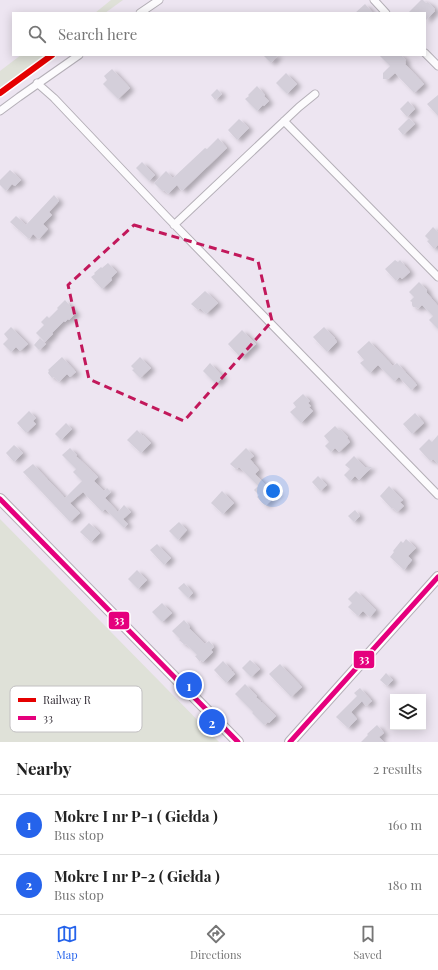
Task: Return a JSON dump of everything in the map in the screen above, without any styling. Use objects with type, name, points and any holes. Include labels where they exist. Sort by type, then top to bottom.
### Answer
[{"type":"street","points":[[141,12],[159,0]]},
{"type":"street","points":[[374,0],[385,12]]},
{"type":"street","points":[[426,54],[438,66]]},
{"type":"street","points":[[0,111],[37,83],[78,56]]},
{"type":"street","points":[[37,83],[54,98],[174,225],[438,495]]},
{"type":"street","points":[[174,225],[284,121],[315,94]]},
{"type":"street","points":[[284,121],[438,277]]},
{"type":"street","points":[[0,499],[238,742]]},
{"type":"street","points":[[290,742],[438,577]]},
{"type":"highlighted area","points":[[134,225],[258,261],[272,321],[184,421],[89,379],[68,285]]},
{"type":"shaded area","points":[[111,0],[123,0],[106,12],[96,12]]},
{"type":"shaded area","points":[[20,56],[47,56],[0,90],[0,71]]},
{"type":"shaded area","points":[[0,519],[219,742],[0,742]]},
{"type":"building","points":[[421,0],[426,3],[428,2],[435,9],[435,11],[426,20],[426,12],[409,12]]},
{"type":"building","points":[[365,4],[372,12],[356,12]]},
{"type":"building","points":[[264,56],[277,56],[271,63]]},
{"type":"building","points":[[380,56],[402,56],[406,60],[405,64],[424,84],[414,93],[395,73],[388,79],[383,79],[383,73],[390,66]]},
{"type":"building","points":[[112,69],[130,88],[118,99],[103,84],[107,80],[104,76]]},
{"type":"building","points":[[286,73],[297,84],[287,94],[276,83]]},
{"type":"building","points":[[257,86],[269,101],[257,111],[245,99]]},
{"type":"building","points":[[217,89],[222,94],[215,100],[211,95]]},
{"type":"building","points":[[438,95],[438,116],[427,104]]},
{"type":"building","points":[[408,101],[415,109],[407,117],[400,109]]},
{"type":"building","points":[[409,118],[415,124],[403,135],[398,129]]},
{"type":"building","points":[[239,119],[249,128],[237,140],[228,130]]},
{"type":"building","points":[[218,138],[227,148],[182,191],[177,185],[168,194],[164,190],[162,191],[154,183],[166,171],[173,178]]},
{"type":"building","points":[[142,162],[155,175],[149,181],[136,168]]},
{"type":"building","points":[[10,170],[21,180],[15,186],[12,184],[6,191],[0,185],[0,180]]},
{"type":"building","points":[[54,195],[59,201],[49,212],[52,215],[43,224],[48,229],[39,239],[33,234],[29,239],[10,222],[16,216],[26,225]]},
{"type":"building","points":[[433,227],[438,232],[438,245],[434,249],[427,241],[429,240],[425,236]]},
{"type":"building","points":[[395,260],[398,262],[400,260],[410,272],[402,279],[400,277],[396,281],[385,269]]},
{"type":"building","points":[[108,263],[117,272],[111,278],[112,280],[102,289],[91,277],[101,267],[102,268]]},
{"type":"building","points":[[419,282],[427,290],[427,293],[438,306],[438,329],[429,320],[433,316],[422,305],[418,309],[413,307],[412,302],[410,301],[414,297],[409,292]]},
{"type":"building","points":[[205,291],[218,303],[206,314],[200,308],[198,310],[191,304]]},
{"type":"building","points":[[65,300],[76,313],[69,320],[64,321],[45,342],[36,333],[44,325],[41,322],[47,316],[49,318]]},
{"type":"building","points":[[11,327],[28,344],[20,351],[16,347],[11,352],[3,344],[8,339],[4,334]]},
{"type":"building","points":[[324,327],[337,342],[327,352],[313,337]]},
{"type":"building","points":[[242,330],[256,344],[241,358],[228,344]]},
{"type":"building","points":[[40,338],[46,344],[39,350],[34,345]]},
{"type":"building","points":[[369,341],[393,366],[397,363],[417,385],[411,390],[399,377],[394,381],[378,365],[370,373],[360,363],[364,360],[357,352]]},
{"type":"building","points":[[62,357],[76,372],[70,377],[67,374],[59,382],[54,377],[52,378],[48,373],[48,370]]},
{"type":"building","points":[[140,357],[151,368],[140,378],[132,370],[134,369],[131,366]]},
{"type":"building","points":[[210,363],[223,377],[216,384],[203,371]]},
{"type":"building","points":[[303,394],[310,401],[308,403],[311,406],[309,407],[313,411],[301,423],[290,412],[296,407],[293,403]]},
{"type":"building","points":[[29,411],[36,418],[33,421],[36,424],[26,433],[17,423]]},
{"type":"building","points":[[415,413],[424,423],[412,434],[403,424]]},
{"type":"building","points":[[66,423],[72,429],[61,440],[55,434]]},
{"type":"building","points":[[335,426],[348,437],[347,438],[350,442],[339,452],[335,448],[331,452],[325,446],[329,442],[324,436]]},
{"type":"building","points":[[137,430],[151,443],[141,453],[127,440]]},
{"type":"building","points":[[438,435],[438,464],[433,459],[430,461],[419,449],[429,439],[432,442]]},
{"type":"building","points":[[14,445],[23,453],[14,462],[6,453]]},
{"type":"building","points":[[70,448],[77,455],[76,456],[98,477],[94,481],[104,491],[107,488],[111,492],[105,498],[118,512],[124,505],[131,512],[123,519],[128,524],[124,528],[105,509],[102,512],[83,492],[70,503],[80,513],[70,522],[23,472],[33,464],[65,498],[82,481],[73,472],[76,469],[62,455]]},
{"type":"building","points":[[246,448],[254,456],[250,459],[259,470],[255,474],[268,487],[271,484],[279,493],[265,506],[257,497],[259,495],[254,490],[258,486],[239,467],[236,469],[230,464]]},
{"type":"building","points":[[354,456],[365,467],[372,467],[359,480],[355,476],[350,481],[344,475],[350,469],[345,465]]},
{"type":"building","points":[[318,476],[327,485],[320,491],[312,482]]},
{"type":"building","points":[[389,486],[403,500],[400,502],[404,506],[397,512],[393,508],[392,509],[380,496]]},
{"type":"building","points":[[222,491],[234,503],[223,514],[211,503]]},
{"type":"building","points":[[355,510],[360,516],[354,522],[348,516]]},
{"type":"building","points":[[179,522],[187,530],[178,540],[169,531]]},
{"type":"building","points":[[89,523],[100,533],[91,542],[80,532]]},
{"type":"building","points":[[406,539],[416,548],[408,556],[412,560],[404,570],[390,557],[401,541],[403,543]]},
{"type":"building","points":[[157,544],[171,558],[164,565],[150,550]]},
{"type":"building","points":[[137,570],[147,580],[138,589],[128,579]]},
{"type":"building","points":[[184,583],[193,593],[188,598],[178,588]]},
{"type":"building","points":[[356,591],[376,610],[370,617],[363,611],[358,616],[348,607],[352,603],[348,599]]},
{"type":"building","points":[[162,603],[172,613],[162,622],[152,612]]},
{"type":"building","points":[[184,620],[190,627],[189,628],[205,644],[209,641],[214,647],[211,650],[213,652],[203,662],[201,660],[200,662],[195,656],[197,655],[186,644],[185,645],[179,640],[180,639],[172,631]]},
{"type":"building","points":[[250,660],[260,669],[251,677],[242,668]]},
{"type":"building","points":[[223,661],[235,674],[226,683],[214,670]]},
{"type":"building","points":[[280,664],[302,687],[291,697],[269,674]]},
{"type":"building","points":[[386,673],[393,680],[387,686],[380,680]]},
{"type":"building","points":[[245,684],[276,716],[269,723],[268,722],[264,725],[235,694]]},
{"type":"building","points":[[360,688],[372,701],[366,706],[362,701],[351,712],[357,719],[348,728],[336,717],[357,696],[354,693]]},
{"type":"building","points":[[377,725],[384,733],[379,737],[384,742],[361,742],[368,735],[367,734]]},
{"type":"rail line","name":"R","points":[[0,93],[51,56]]},
{"type":"transit line","name":"33","points":[[0,499],[238,742]]},
{"type":"transit line","name":"33","points":[[290,742],[438,577]]},
{"type":"place","name":"Mokre I nr P-1 ( Giełda )","points":[[189,685]]},
{"type":"place","name":"Mokre I nr P-2 ( Giełda )","points":[[212,722]]}]
